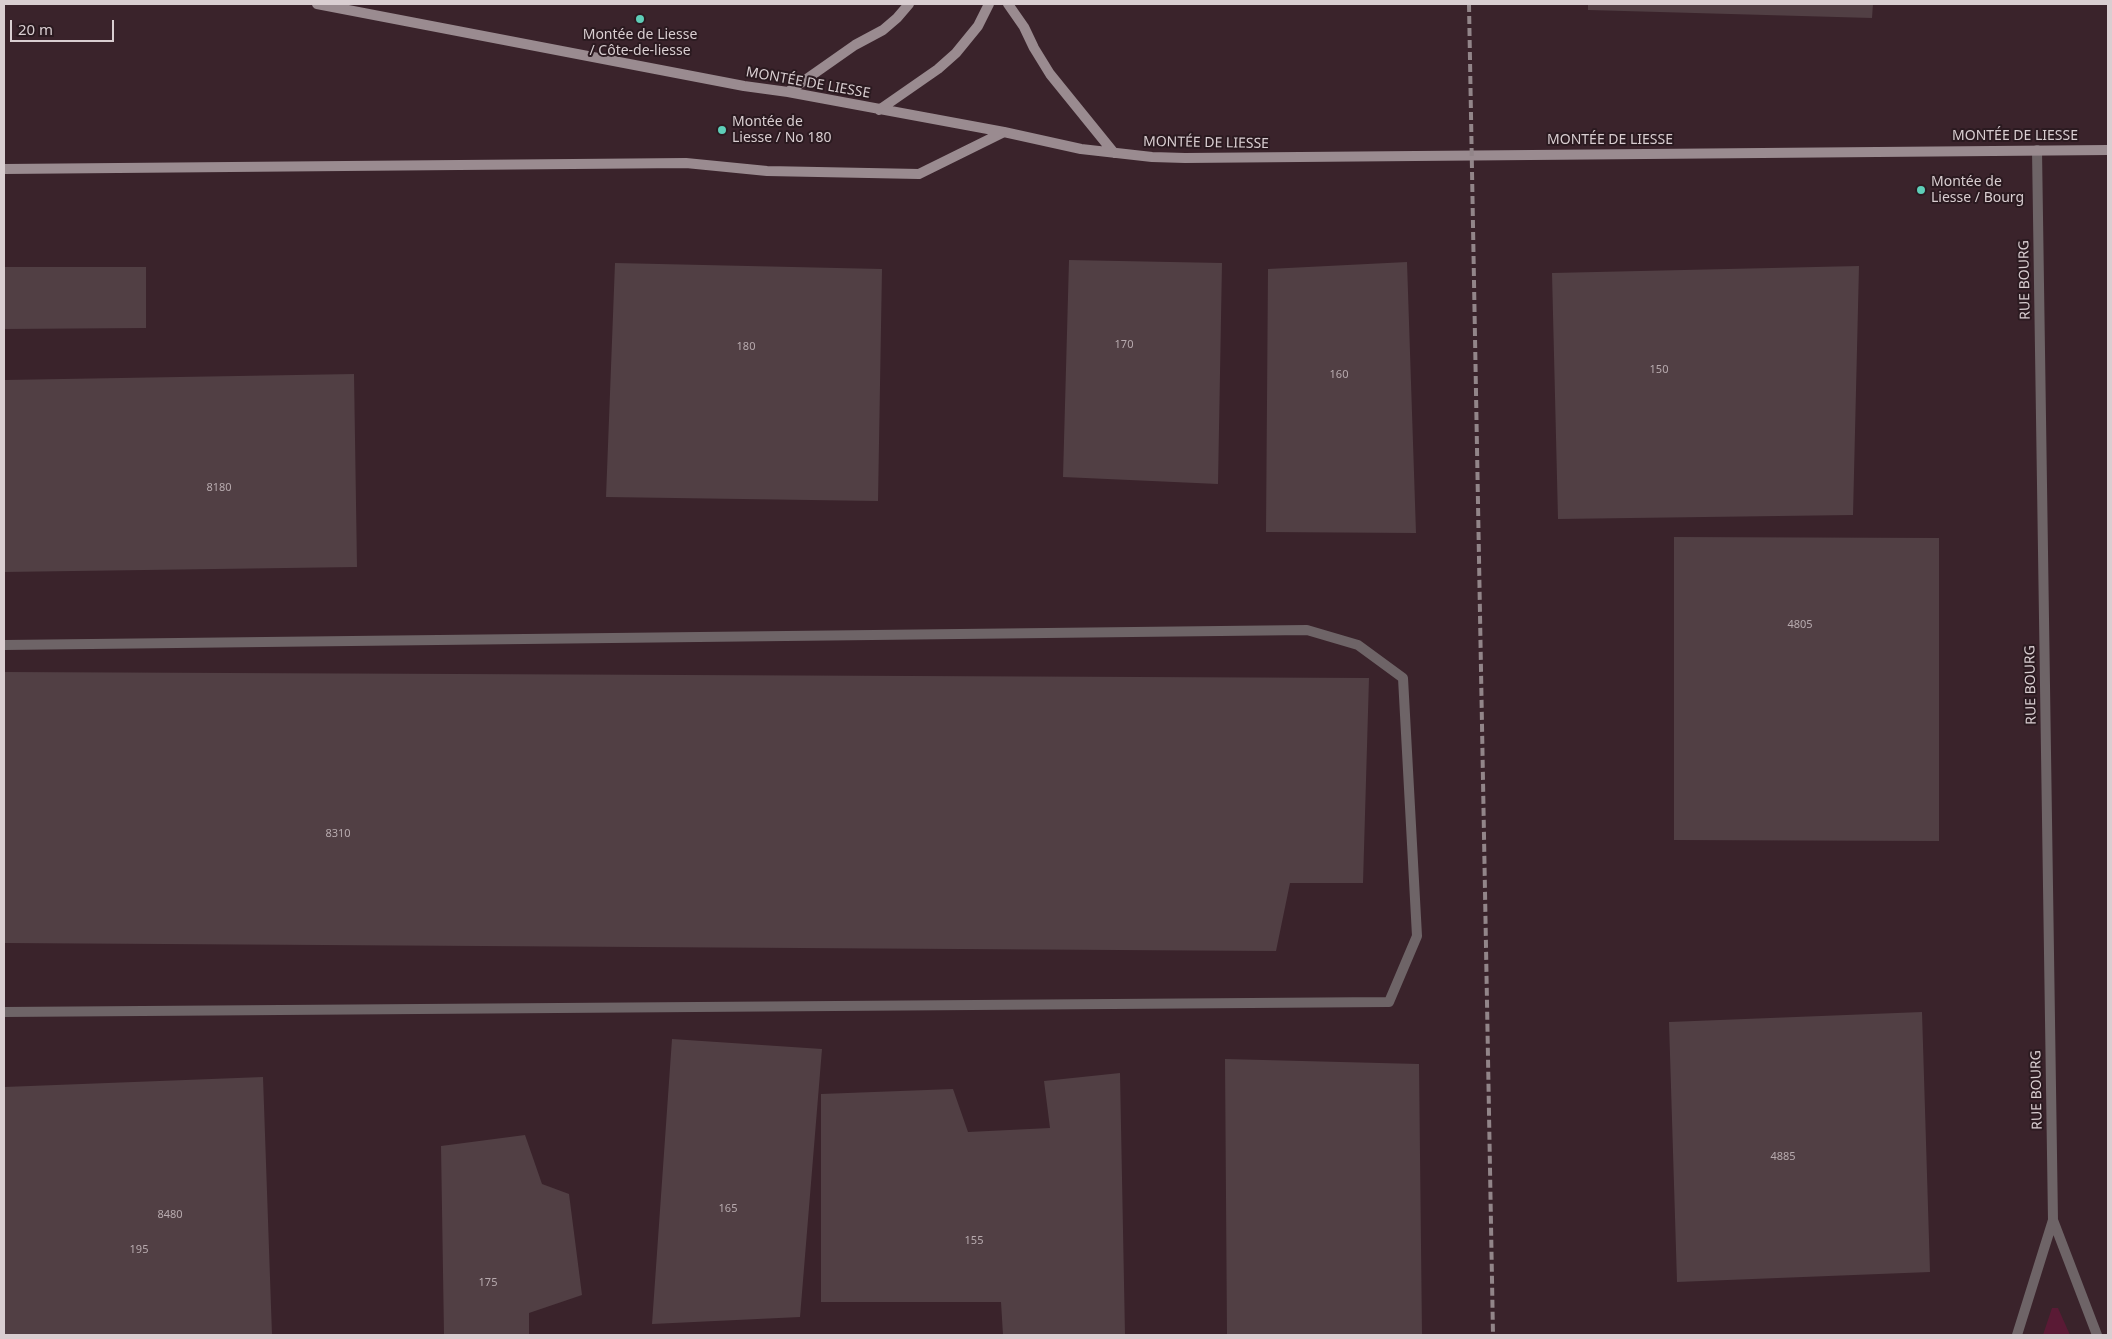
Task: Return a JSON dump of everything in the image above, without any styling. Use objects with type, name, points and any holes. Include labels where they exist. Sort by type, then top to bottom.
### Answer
[{"type":"street","name":"MONTÉE DE LIESSE","points":[[317,4],[734,84],[788,92],[1004,132],[1072,147],[1114,153],[1185,158],[2108,150]]},
{"type":"street","points":[[788,92],[855,45],[882,30],[909,4]]},
{"type":"street","points":[[879,110],[938,69],[956,53],[978,26],[988,4]]},
{"type":"street","points":[[1008,4],[1024,27],[1050,74],[1114,153]]},
{"type":"street","points":[[4,169],[686,163],[766,171],[919,174],[1004,132]]},
{"type":"street","name":"RUE BOURG","points":[[2017,1335],[2053,1220],[2037,150]]},
{"type":"street","points":[[4,645],[1307,630],[1358,645],[1403,678],[1417,936],[1389,1002],[4,1012]]},
{"type":"street","name":"RUE BOURG","points":[[2053,1220],[2097,1335]]},
{"type":"shaded area","points":[[4,4],[2108,4],[2108,1335],[4,1335]]},
{"type":"shaded area","points":[[2052,1308],[2058,1308],[2070,1335],[2043,1335]]},
{"type":"building","points":[[1588,4],[1873,4],[1872,18],[1588,10]]},
{"type":"building","points":[[1069,260],[1222,263],[1218,484],[1063,477]]},
{"type":"building","points":[[1407,262],[1416,533],[1266,532],[1268,269]]},
{"type":"building","points":[[615,263],[882,269],[878,501],[606,497]]},
{"type":"building","points":[[1859,266],[1853,515],[1558,519],[1552,273]]},
{"type":"building","points":[[4,267],[146,267],[146,328],[4,329]]},
{"type":"building","points":[[354,374],[357,567],[4,572],[4,380]]},
{"type":"building","points":[[1674,537],[1939,538],[1939,841],[1674,840]]},
{"type":"building","points":[[4,672],[1369,678],[1363,883],[1290,883],[1276,951],[4,943]]},
{"type":"building","points":[[1922,1012],[1930,1272],[1677,1282],[1669,1022]]},
{"type":"building","points":[[672,1039],[822,1049],[800,1317],[652,1324]]},
{"type":"building","points":[[1225,1059],[1419,1064],[1422,1335],[1227,1335]]},
{"type":"building","points":[[1120,1073],[1125,1335],[1003,1335],[1001,1302],[821,1302],[821,1094],[953,1089],[968,1132],[1050,1128],[1044,1081]]},
{"type":"building","points":[[263,1077],[272,1335],[5,1335],[4,1087]]},
{"type":"building","points":[[525,1135],[542,1184],[569,1194],[582,1295],[529,1313],[529,1335],[444,1335],[441,1146]]},
{"type":"railway","points":[[1469,4],[1493,1335]]},
{"type":"place","name":"Montée de Liesse / Côte-de-liesse","points":[[640,19]]},
{"type":"place","name":"Montée de Liesse / No 180","points":[[722,130]]},
{"type":"place","name":"Montée de Liesse / Bourg","points":[[1921,190]]}]
